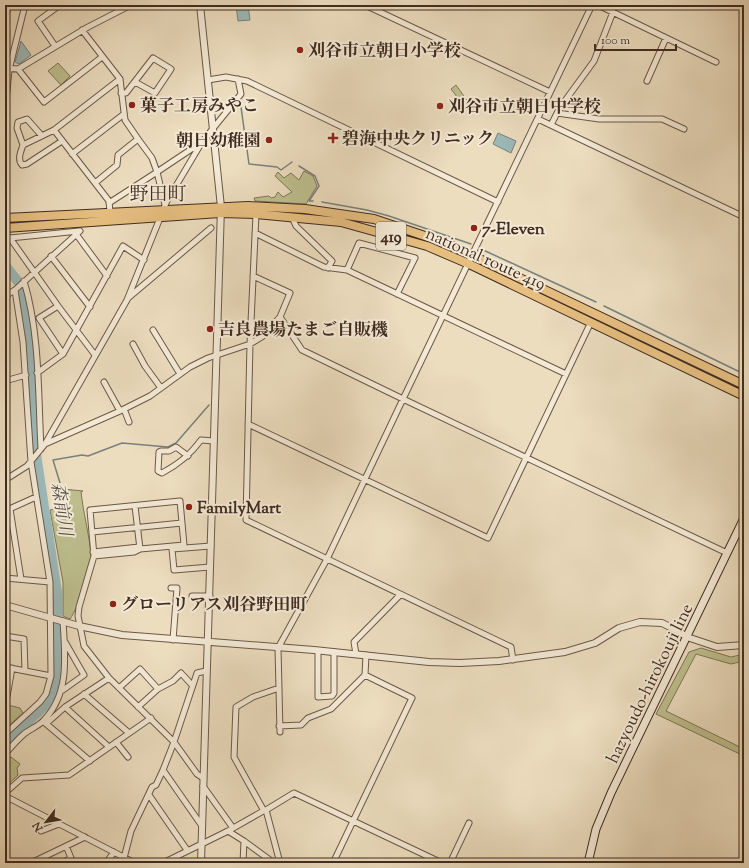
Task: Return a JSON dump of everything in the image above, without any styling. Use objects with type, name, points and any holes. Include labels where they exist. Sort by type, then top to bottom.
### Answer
[{"type":"highway","name":"national route 419","points":[[5,218],[110,212],[221,210],[248,206],[305,209],[374,219],[446,243],[744,385]]},
{"type":"highway","name":"national route 419","points":[[221,210],[341,222],[428,246],[469,264],[744,396]]},
{"type":"highway","name":"national route 419","points":[[5,228],[163,211]]},
{"type":"main road","name":"hazyoudo-hirokouji line","points":[[588,863],[596,829],[611,793],[744,518]]},
{"type":"street","points":[[5,112],[7,67],[25,5]]},
{"type":"street","points":[[55,46],[38,21],[60,5]]},
{"type":"street","points":[[18,69],[82,30],[131,5]]},
{"type":"street","points":[[200,5],[221,210],[209,643],[206,671],[201,863]]},
{"type":"street","points":[[365,5],[550,92]]},
{"type":"street","points":[[280,732],[278,648],[327,559],[592,5]]},
{"type":"street","points":[[598,5],[716,62]]},
{"type":"street","points":[[551,125],[557,113],[594,61],[613,12]]},
{"type":"street","points":[[82,30],[120,79],[125,120],[152,158],[157,172],[163,211]]},
{"type":"street","points":[[647,81],[666,38]]},
{"type":"street","points":[[7,67],[18,69],[44,102],[102,56]]},
{"type":"street","points":[[122,93],[126,93],[136,82],[152,58],[170,69],[154,93],[136,82]]},
{"type":"street","points":[[208,80],[226,78],[247,81],[498,202]]},
{"type":"street","points":[[23,145],[54,130],[120,79]]},
{"type":"street","points":[[6,480],[30,462],[45,444],[127,300],[163,211],[202,142],[241,94],[238,79]]},
{"type":"street","points":[[557,113],[599,119],[662,119],[684,129]]},
{"type":"street","points":[[72,154],[124,114]]},
{"type":"street","points":[[42,136],[27,118],[18,122],[16,128],[23,145],[20,154],[20,162],[22,165],[27,164],[62,140]]},
{"type":"street","points":[[538,119],[744,217]]},
{"type":"street","points":[[54,130],[109,203],[110,212]]},
{"type":"street","points":[[95,183],[117,165],[118,155],[138,139]]},
{"type":"street","points":[[109,203],[202,142]]},
{"type":"street","points":[[256,214],[250,344],[246,520],[510,647],[513,660]]},
{"type":"street","points":[[292,217],[296,226],[332,261],[328,268]]},
{"type":"street","points":[[127,300],[211,228]]},
{"type":"street","points":[[5,296],[15,290],[34,271],[80,231],[10,238]]},
{"type":"street","points":[[5,233],[95,355]]},
{"type":"street","points":[[255,233],[328,268],[347,270],[566,374]]},
{"type":"street","points":[[76,234],[107,276]]},
{"type":"street","points":[[347,270],[359,243],[414,258],[397,294]]},
{"type":"street","points":[[37,373],[63,354],[123,246],[144,260]]},
{"type":"street","points":[[51,256],[90,307]]},
{"type":"street","points":[[45,444],[122,410],[161,388],[190,367],[217,355],[250,344],[263,336],[280,318],[290,293],[253,276]]},
{"type":"street","points":[[24,281],[30,300],[37,373],[41,450]]},
{"type":"street","points":[[5,734],[40,702],[46,694],[50,676],[50,582],[30,462],[26,375],[15,290]]},
{"type":"street","points":[[58,306],[39,318],[63,354]]},
{"type":"street","points":[[280,318],[302,350],[727,553]]},
{"type":"street","points":[[248,424],[488,538],[591,322]]},
{"type":"street","points":[[153,330],[180,374]]},
{"type":"street","points":[[133,344],[145,366],[161,388]]},
{"type":"street","points":[[5,381],[26,375]]},
{"type":"street","points":[[104,382],[129,422]]},
{"type":"street","points":[[188,456],[176,447],[169,451],[159,452],[158,471],[162,472],[188,456],[202,440],[214,441]]},
{"type":"street","points":[[5,453],[6,480]]},
{"type":"street","points":[[20,579],[7,510],[36,497]]},
{"type":"street","points":[[94,554],[134,552],[140,548],[184,545],[180,501],[90,510],[94,554],[79,607],[79,626],[84,646],[110,678],[174,742],[197,774],[203,778]]},
{"type":"street","points":[[135,506],[140,548]]},
{"type":"street","points":[[92,532],[182,523]]},
{"type":"street","points":[[210,567],[174,570],[172,549],[211,546]]},
{"type":"street","points":[[5,578],[50,582]]},
{"type":"street","points":[[171,588],[177,588],[173,640]]},
{"type":"street","points":[[356,654],[354,642],[400,595]]},
{"type":"street","points":[[192,596],[210,596]]},
{"type":"street","points":[[5,605],[79,626],[122,636],[334,652],[429,662],[460,663],[513,660],[581,648],[601,640],[619,628],[640,622],[662,623],[678,631],[687,638],[717,647],[744,645]]},
{"type":"street","points":[[63,690],[64,621]]},
{"type":"street","points":[[5,636],[24,639],[25,671]]},
{"type":"street","points":[[45,722],[63,690],[84,675],[64,642]]},
{"type":"street","points":[[318,651],[318,697],[332,696],[334,693],[334,652]]},
{"type":"street","points":[[279,726],[301,726],[308,718],[330,709],[365,674],[366,655]]},
{"type":"street","points":[[5,667],[50,676]]},
{"type":"street","points":[[5,708],[12,668]]},
{"type":"street","points":[[119,688],[140,669],[158,689]]},
{"type":"street","points":[[124,858],[131,831],[163,770],[184,718],[192,685],[197,672],[206,671]]},
{"type":"street","points":[[138,707],[158,689],[173,681],[181,673],[192,685]]},
{"type":"street","points":[[333,863],[412,698],[365,674]]},
{"type":"street","points":[[5,754],[24,734],[45,722],[84,694],[110,678]]},
{"type":"street","points":[[279,688],[253,697],[236,707],[234,757],[265,810],[280,863]]},
{"type":"street","points":[[84,694],[129,733]]},
{"type":"street","points":[[65,707],[109,747]]},
{"type":"street","points":[[5,793],[22,778],[69,775],[151,718]]},
{"type":"street","points":[[45,722],[90,761]]},
{"type":"street","points":[[116,742],[128,757]]},
{"type":"street","points":[[163,770],[202,826]]},
{"type":"street","points":[[203,786],[231,830],[274,863]]},
{"type":"street","points":[[163,863],[187,850],[231,830],[294,793],[442,863]]},
{"type":"street","points":[[149,795],[187,850]]},
{"type":"street","points":[[5,796],[135,863]]},
{"type":"street","points":[[450,863],[469,823]]},
{"type":"street","points":[[40,831],[59,824]]},
{"type":"street","points":[[31,863],[84,837]]},
{"type":"street","points":[[243,863],[244,841]]},
{"type":"street","points":[[62,863],[71,858],[66,846]]},
{"type":"street","points":[[106,863],[114,852]]},
{"type":"green space","points":[[58,63],[70,76],[61,85],[48,71]]},
{"type":"green space","points":[[456,85],[474,110],[470,114],[451,89]]},
{"type":"green space","points":[[304,171],[313,176],[317,186],[306,204],[255,201],[254,198],[269,196],[271,198],[275,197],[278,192],[283,197],[292,192],[275,176],[278,172],[284,178],[291,173],[299,180]]},
{"type":"green space","points":[[63,489],[83,491],[81,492],[82,500],[91,554],[91,560],[84,587],[77,606],[70,619],[63,616],[63,582],[50,510],[60,508]]},
{"type":"green space","points":[[701,648],[731,657],[744,654],[744,661],[731,664],[696,654],[666,711],[744,749],[744,756],[656,714],[689,652]]},
{"type":"green space","points":[[8,705],[20,708],[23,713],[5,729]]},
{"type":"green space","points":[[11,757],[20,764],[17,768],[18,775],[5,787],[5,763]]},
{"type":"water","points":[[236,5],[248,5],[250,20],[238,21]]},
{"type":"water","points":[[21,41],[31,55],[19,64],[15,62]]},
{"type":"water","points":[[498,133],[516,141],[511,153],[493,144]]},
{"type":"waterway","name":"森前川","points":[[5,13],[8,5]]},
{"type":"waterway","points":[[240,100],[249,164],[277,167],[281,170],[292,162]]},
{"type":"waterway","points":[[299,166],[315,176],[319,186],[309,201],[313,201]]},
{"type":"waterway","points":[[322,202],[367,210],[389,216],[471,244]]},
{"type":"waterway","points":[[481,249],[596,302]]},
{"type":"waterway","name":"森前川","points":[[5,265],[19,283],[24,300],[29,341],[35,448],[57,592],[58,650],[55,691],[51,700],[5,743]]},
{"type":"waterway","points":[[604,306],[744,374]]},
{"type":"waterway","points":[[60,483],[53,460],[82,455],[88,456],[122,443],[168,447],[176,443],[209,405]]},
{"type":"place","name":"刈谷市立朝日小学校","points":[[300,50]]},
{"type":"place","name":"菓子工房みやこ","points":[[132,105]]},
{"type":"place","name":"刈谷市立朝日中学校","points":[[440,106]]},
{"type":"place","name":"碧海中央クリニック","points":[[333,138]]},
{"type":"place","name":"朝日幼稚園","points":[[269,140]]},
{"type":"place","name":"7-Eleven","points":[[474,228]]},
{"type":"place","name":"吉良農場たまご自販機","points":[[210,329]]},
{"type":"place","name":"FamilyMart","points":[[189,507]]},
{"type":"place","name":"グローリアス刈谷野田町","points":[[113,604]]},
{"type":"district","name":"野田町","points":[[158,193]]}]
